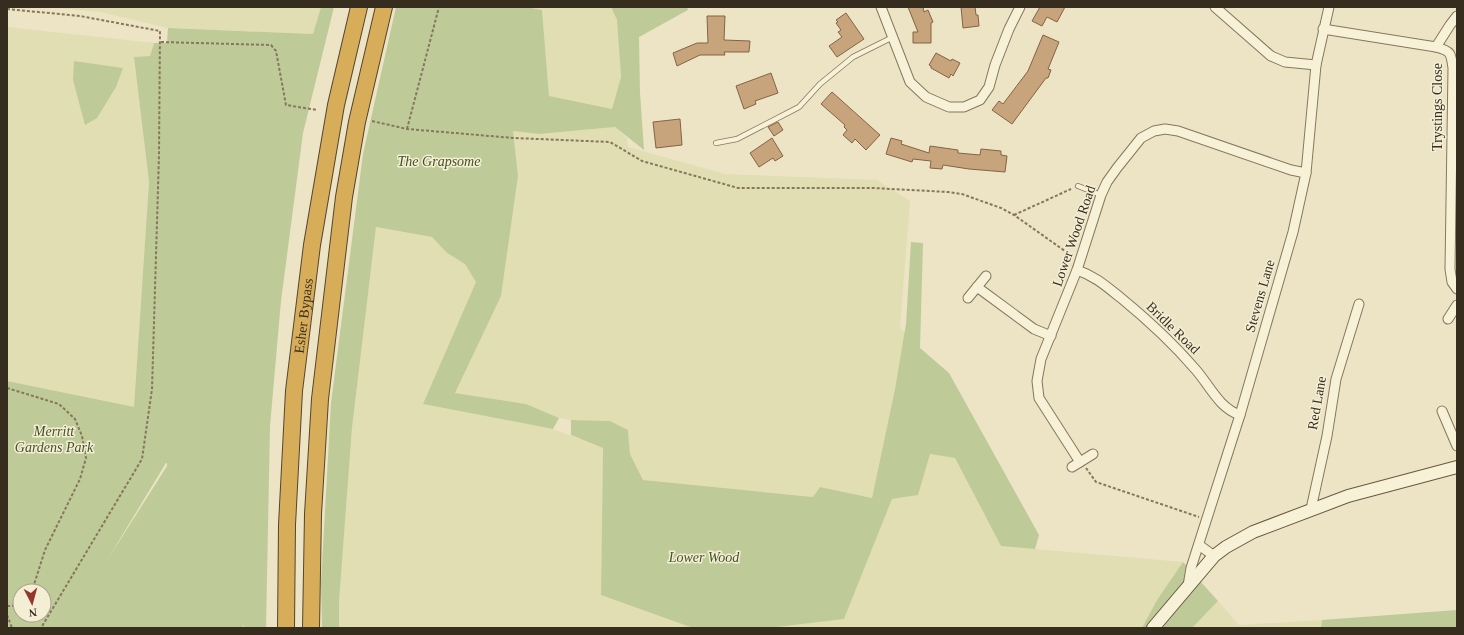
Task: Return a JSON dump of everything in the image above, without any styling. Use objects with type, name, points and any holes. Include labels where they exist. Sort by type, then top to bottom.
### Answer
[{"type":"highway","name":"Esher Bypass","points":[[286,628],[288,525],[294,391],[312,245],[336,105],[359,7]]},
{"type":"highway","name":"Esher Bypass","points":[[311,628],[313,514],[320,399],[337,251],[344,197],[358,122],[384,7]]},
{"type":"street","points":[[881,7],[910,82],[926,97],[949,107],[964,107],[980,100],[989,87],[995,65],[1009,29],[1020,7]]},
{"type":"street","points":[[1215,7],[1271,56],[1285,62],[1316,65]]},
{"type":"street","name":"Stevens Lane","points":[[1188,586],[1191,568],[1240,415],[1292,232],[1306,173],[1316,65],[1329,7]]},
{"type":"street","points":[[1436,47],[1457,16]]},
{"type":"street","name":"Trystings Close","points":[[1323,29],[1436,47],[1446,49],[1450,52],[1452,56],[1453,68],[1450,269],[1452,282],[1457,289]]},
{"type":"street","name":"Lower Wood Road","points":[[1080,462],[1039,398],[1037,390],[1038,371],[1041,359],[1078,266],[1101,195],[1107,182],[1117,168],[1142,138],[1154,131],[1165,129],[1178,131],[1291,170],[1306,173]]},
{"type":"street","name":"Bridle Road","points":[[1078,266],[1161,332],[1197,371],[1222,404],[1240,415]]},
{"type":"street","points":[[968,298],[986,276]]},
{"type":"street","points":[[977,287],[1034,329],[1051,336]]},
{"type":"street","name":"Red Lane","points":[[1311,509],[1327,436],[1336,379],[1349,341],[1359,304]]},
{"type":"street","points":[[1448,319],[1457,305]]},
{"type":"street","points":[[1442,411],[1457,446]]},
{"type":"street","points":[[1072,467],[1092,454]]},
{"type":"street","points":[[1153,628],[1214,556],[1226,547],[1253,532],[1311,509],[1371,489],[1457,467]]},
{"type":"street","points":[[1199,545],[1214,556]]},
{"type":"lane","points":[[716,143],[737,139],[799,106],[820,84],[853,57],[893,36]]},
{"type":"lane","points":[[1078,186],[1101,195]]},
{"type":"path","points":[[407,129],[439,7]]},
{"type":"path","points":[[7,9],[80,16],[160,31],[161,42],[152,389],[142,459],[41,628]]},
{"type":"path","points":[[161,42],[271,45],[276,51],[286,105],[317,110]]},
{"type":"path","points":[[372,121],[407,129],[514,138],[610,142],[642,161],[738,188],[873,188],[962,194],[1001,208],[1014,215],[1078,266]]},
{"type":"path","points":[[1014,215],[1078,186]]},
{"type":"path","points":[[7,388],[59,404],[76,419],[82,436],[86,458],[80,479],[45,550],[35,583]]},
{"type":"path","points":[[1080,462],[1096,482],[1207,520]]},
{"type":"path","points":[[7,615],[12,628]]},
{"type":"shaded area","points":[[49,7],[321,7],[313,34],[168,28],[100,12]]},
{"type":"shaded area","points":[[526,7],[611,7],[617,20],[621,77],[612,109],[549,97],[542,10]]},
{"type":"shaded area","points":[[7,27],[154,43],[150,56],[134,57],[149,182],[134,408],[7,381]]},
{"type":"shaded area","points":[[615,127],[627,138],[628,147],[725,174],[877,180],[910,201],[900,328],[905,332],[892,404],[872,498],[820,487],[813,497],[643,480],[630,454],[628,430],[610,421],[571,420],[559,418],[526,404],[455,393],[501,296],[518,176],[513,131],[539,134]]},
{"type":"shaded area","points":[[376,227],[432,237],[447,253],[465,264],[477,282],[423,404],[553,429],[603,448],[601,595],[693,628],[339,628],[339,602],[352,428]]},
{"type":"shaded area","points":[[929,454],[955,458],[1001,546],[1183,562],[1157,600],[1142,628],[769,628],[844,619],[892,499],[918,495]]},
{"type":"shaded area","points":[[1218,601],[1239,625],[1322,620],[1321,628],[1192,628]]},
{"type":"green space","name":"Merritt Gardens Park","points":[[321,7],[334,7],[303,133],[281,301],[270,426],[266,628],[244,628],[244,624],[243,628],[7,628],[7,381],[134,407],[149,182],[134,57],[150,56],[154,43],[167,43],[168,28],[313,34]],"holes":[[[166,463],[167,466],[106,562]]]},
{"type":"green space","name":"The Grapsome","points":[[396,7],[526,7],[542,10],[549,96],[612,109],[621,77],[617,20],[611,7],[687,7],[688,10],[639,37],[640,93],[644,150],[615,127],[539,134],[513,131],[518,176],[501,296],[455,393],[526,404],[559,418],[553,429],[423,404],[476,282],[465,264],[447,253],[432,237],[376,227],[352,428],[339,602],[339,628],[322,628],[321,583],[331,403],[363,154]]},
{"type":"green space","points":[[74,61],[123,68],[116,87],[97,118],[85,125],[73,80]]},
{"type":"green space","name":"Lower Wood","points":[[911,242],[923,243],[920,348],[949,373],[1039,535],[1035,549],[1001,546],[955,458],[930,454],[918,495],[892,499],[844,619],[769,628],[693,628],[601,595],[603,448],[571,435],[571,420],[610,421],[628,430],[630,454],[643,480],[813,497],[820,487],[872,498],[895,389],[906,324]]},
{"type":"green space","points":[[1183,562],[1218,601],[1192,628],[1142,628],[1157,600]]},
{"type":"green space","points":[[1457,610],[1457,628],[1321,628],[1322,620]]},
{"type":"building","points":[[908,7],[923,7],[924,12],[928,10],[933,22],[931,23],[931,43],[913,43],[913,32],[918,32]]},
{"type":"building","points":[[961,7],[975,7],[976,15],[978,15],[979,26],[963,28]]},
{"type":"building","points":[[1040,7],[1065,7],[1057,22],[1047,17],[1042,26],[1032,21]]},
{"type":"building","points":[[846,13],[864,39],[837,57],[829,46],[842,37],[838,32],[841,30],[836,23],[838,22],[836,20]]},
{"type":"building","points":[[707,16],[725,16],[724,40],[750,41],[749,52],[724,52],[725,55],[700,55],[677,66],[673,53],[697,43],[708,43]]},
{"type":"building","points":[[1043,35],[1059,42],[1048,69],[1051,70],[1048,78],[1046,78],[1012,124],[992,110],[999,101],[1003,104],[1028,71]]},
{"type":"building","points":[[936,53],[951,61],[952,59],[960,63],[953,76],[951,74],[949,78],[931,68],[929,65]]},
{"type":"building","points":[[771,73],[778,93],[755,101],[756,104],[744,109],[736,86]]},
{"type":"building","points":[[832,92],[880,135],[866,150],[855,139],[852,143],[843,135],[847,130],[844,127],[845,125],[821,104]]},
{"type":"building","points":[[680,119],[682,145],[656,148],[653,122]]},
{"type":"building","points":[[778,122],[783,130],[774,136],[768,127]]},
{"type":"building","points":[[772,138],[783,156],[775,161],[773,158],[759,167],[750,153]]},
{"type":"building","points":[[891,138],[902,141],[901,144],[929,153],[930,146],[958,150],[958,153],[980,155],[981,149],[1001,151],[1001,155],[1007,156],[1005,172],[943,165],[942,169],[930,168],[931,161],[913,159],[912,162],[886,154]]}]
